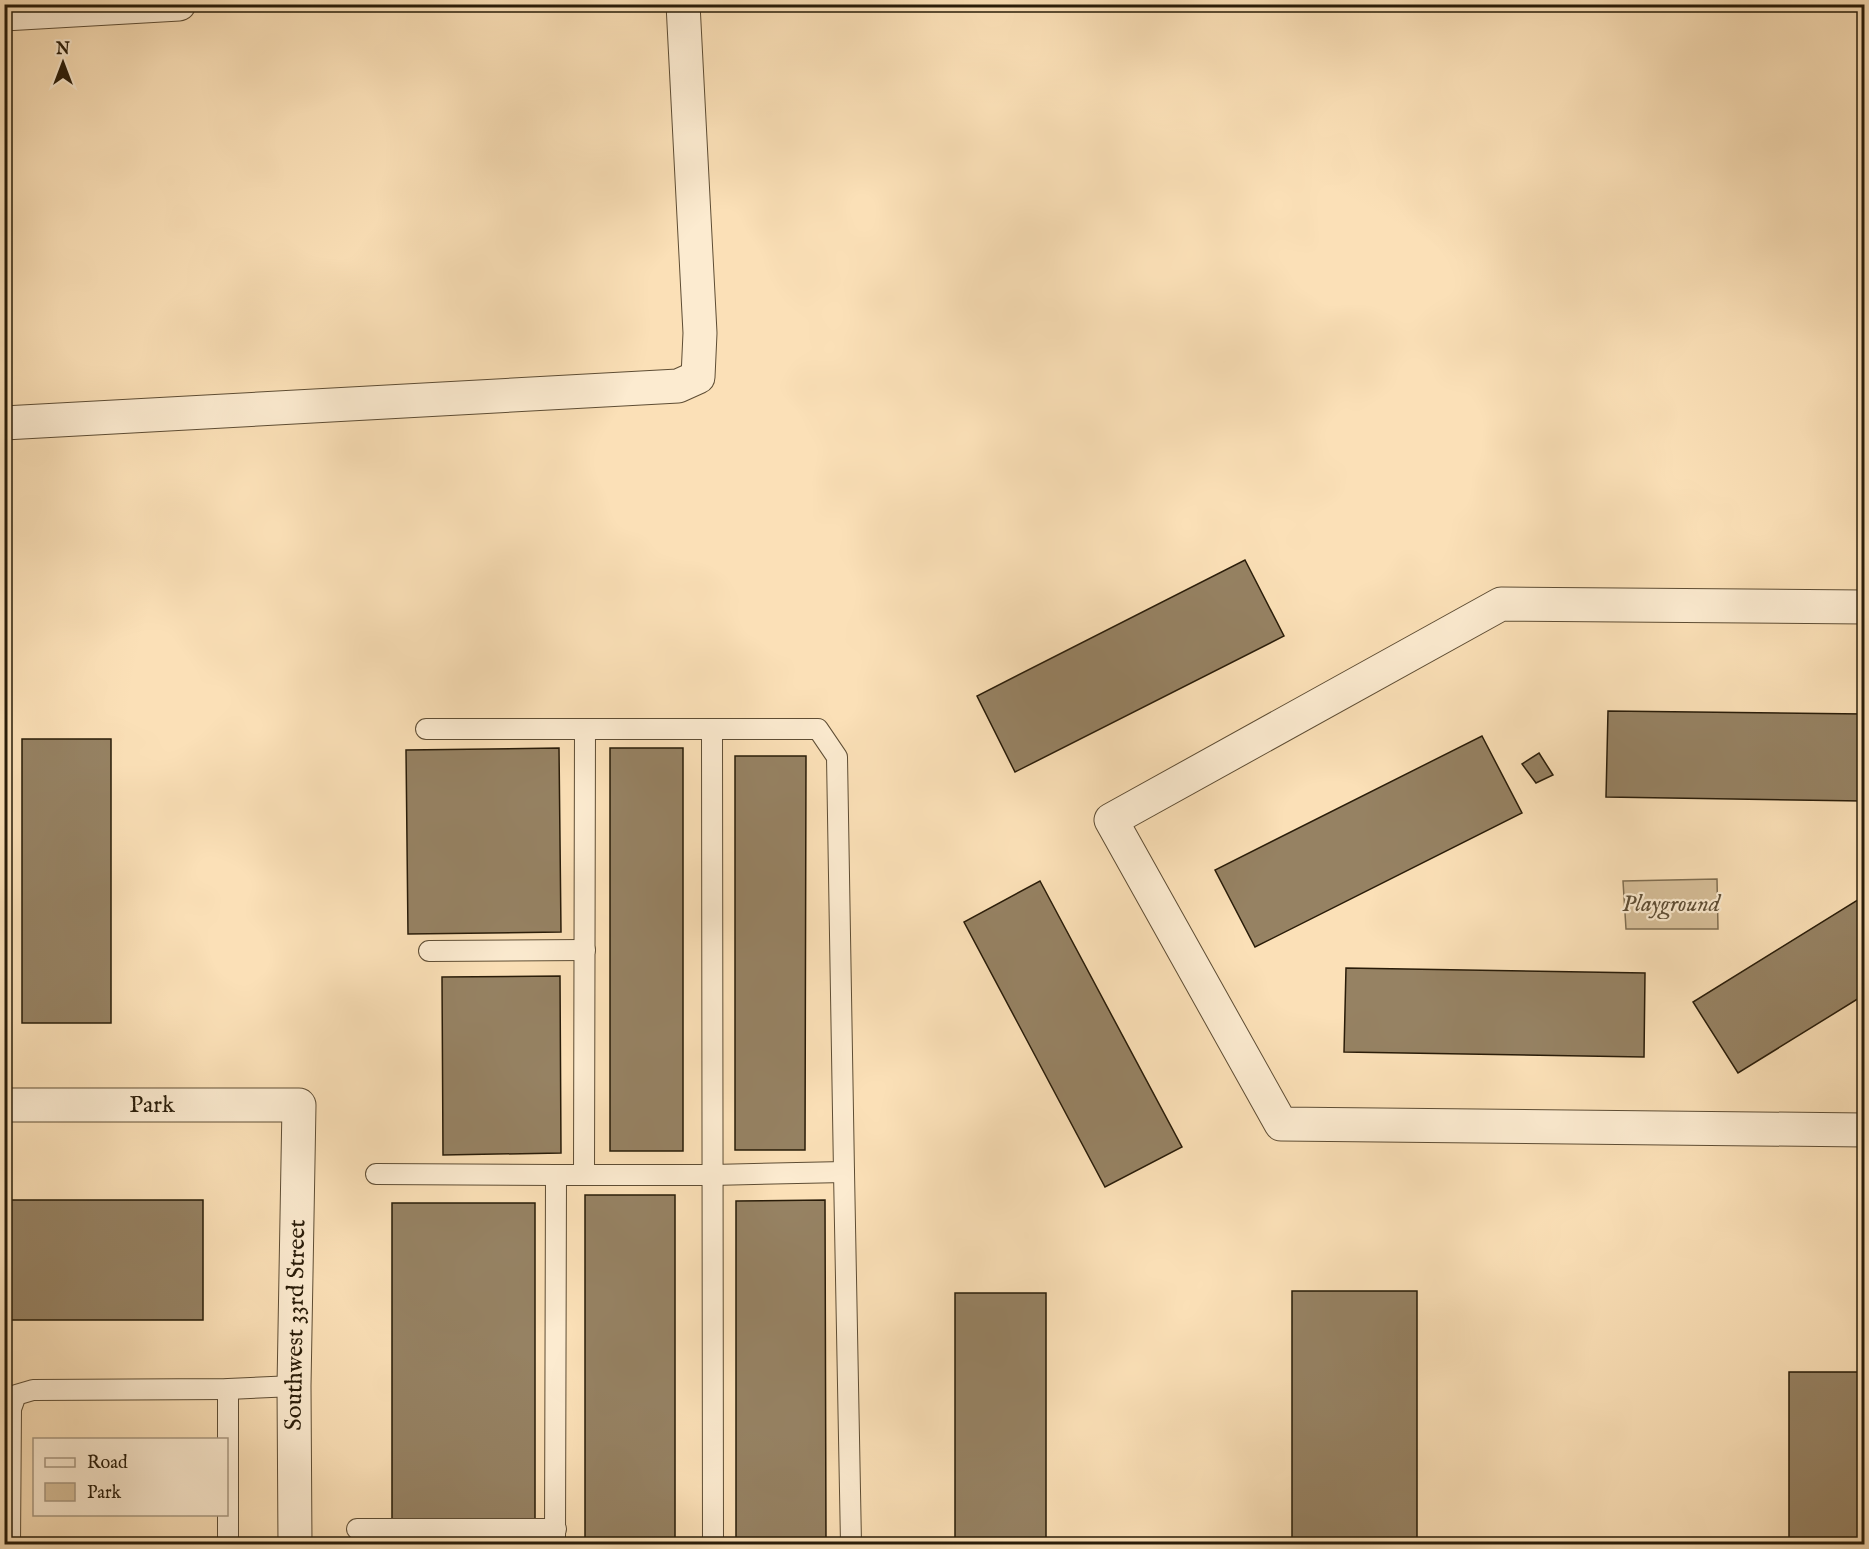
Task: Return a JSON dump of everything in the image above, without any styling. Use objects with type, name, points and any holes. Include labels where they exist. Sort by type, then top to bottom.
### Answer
[{"type":"street","points":[[4,14],[179,4]]},
{"type":"street","points":[[4,423],[678,386],[698,377],[700,333],[683,4]]},
{"type":"street","points":[[1864,607],[1501,604],[1111,820],[1281,1125],[1864,1130]]},
{"type":"street","name":"Park","points":[[4,1105],[299,1105]]},
{"type":"street","name":"Southwest 33rd Street","points":[[295,1545],[294,1386],[299,1105]]},
{"type":"lane","points":[[426,729],[818,729],[837,757],[851,1545]]},
{"type":"lane","points":[[584,1175],[585,729]]},
{"type":"lane","points":[[712,729],[713,1545]]},
{"type":"lane","points":[[429,951],[585,950]]},
{"type":"lane","points":[[376,1174],[712,1175],[844,1172]]},
{"type":"lane","points":[[357,1529],[556,1537],[556,1175]]},
{"type":"lane","points":[[10,1545],[11,1409],[16,1395],[33,1390],[228,1389],[294,1386]]},
{"type":"lane","points":[[228,1389],[228,1545]]},
{"type":"green space","name":"Playground","points":[[1717,879],[1718,929],[1626,929],[1623,881]]},
{"type":"building","points":[[1245,560],[1284,636],[1015,772],[977,696]]},
{"type":"building","points":[[1608,711],[1864,714],[1862,801],[1606,797]]},
{"type":"building","points":[[1482,736],[1522,813],[1255,947],[1215,870]]},
{"type":"building","points":[[22,739],[111,739],[111,1023],[22,1023]]},
{"type":"building","points":[[559,748],[561,932],[408,934],[406,750]]},
{"type":"building","points":[[610,748],[683,748],[683,1151],[610,1151]]},
{"type":"building","points":[[1539,753],[1553,775],[1536,783],[1522,764]]},
{"type":"building","points":[[735,756],[806,756],[805,1150],[735,1150]]},
{"type":"building","points":[[1040,881],[1182,1147],[1105,1187],[964,922]]},
{"type":"building","points":[[1864,896],[1864,995],[1738,1073],[1693,1002]]},
{"type":"building","points":[[1346,968],[1645,973],[1644,1057],[1344,1052]]},
{"type":"building","points":[[560,976],[561,1153],[443,1155],[442,977]]},
{"type":"building","points":[[585,1195],[675,1195],[675,1544],[585,1544]]},
{"type":"building","points":[[4,1200],[203,1200],[203,1320],[4,1320]]},
{"type":"building","points":[[825,1200],[826,1544],[736,1544],[736,1201]]},
{"type":"building","points":[[392,1203],[535,1203],[535,1522],[392,1522]]},
{"type":"building","points":[[1292,1291],[1417,1291],[1417,1544],[1292,1544]]},
{"type":"building","points":[[955,1293],[1046,1293],[1046,1544],[955,1544]]},
{"type":"building","points":[[1789,1372],[1864,1372],[1864,1544],[1789,1544]]}]
